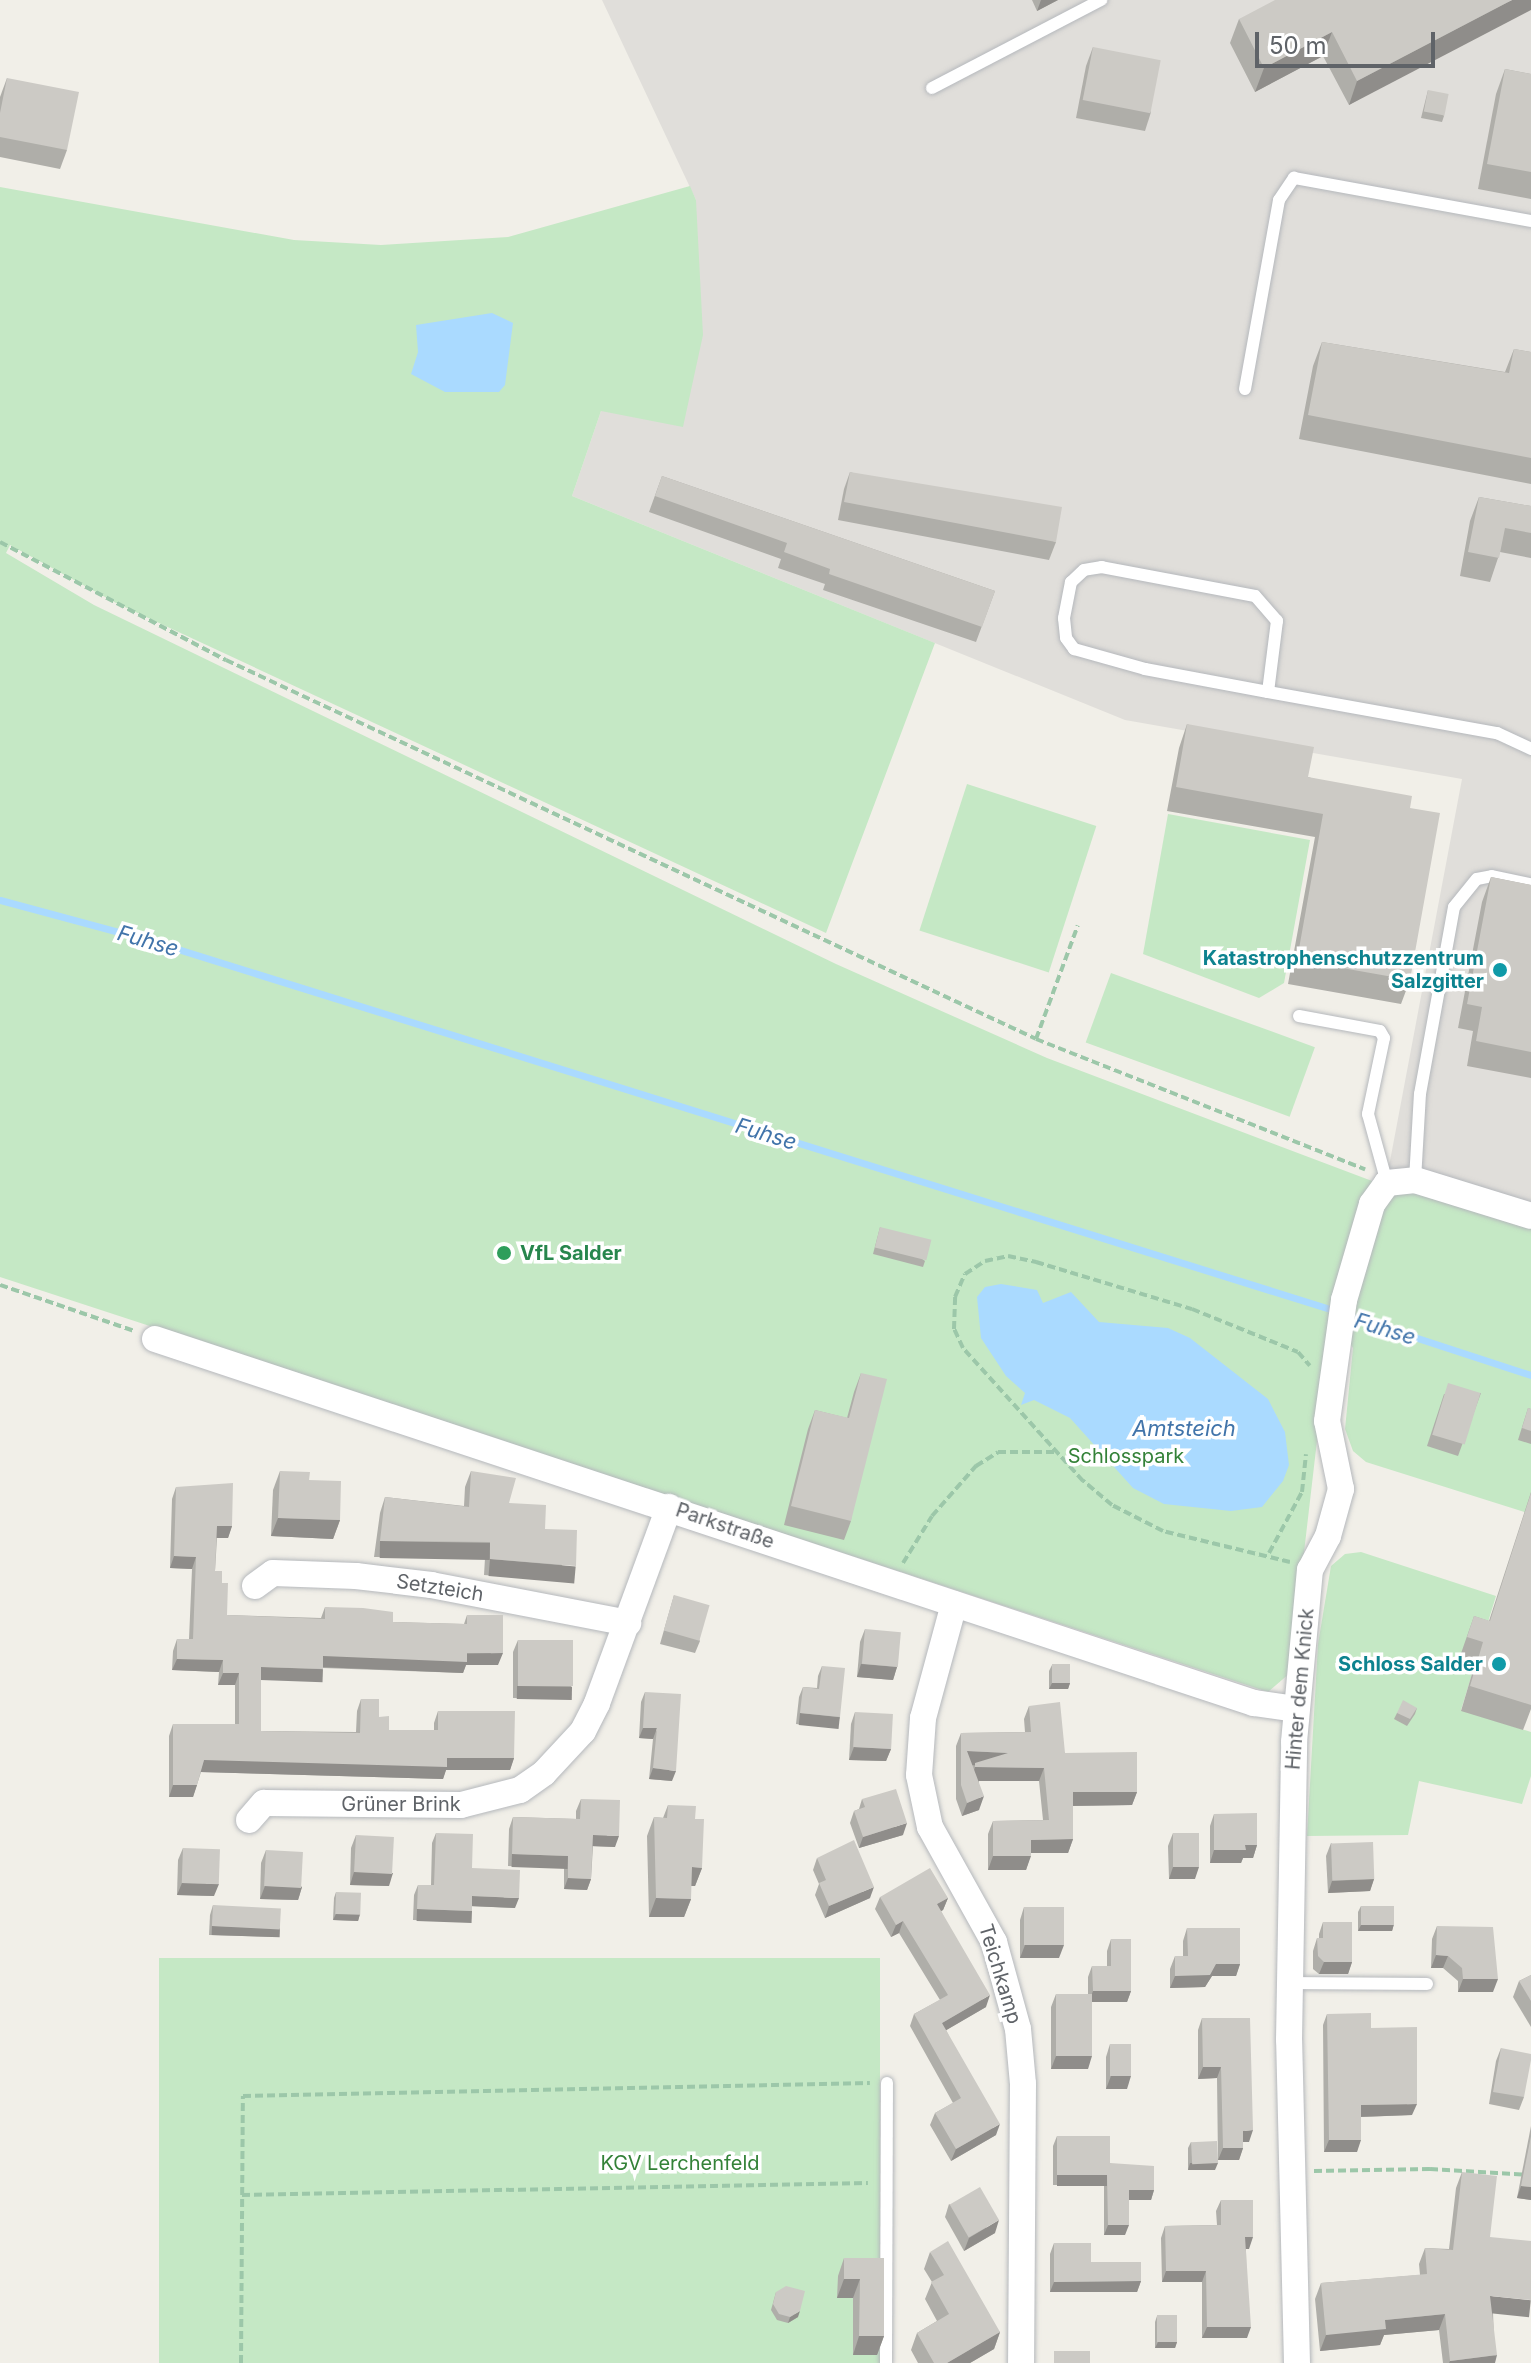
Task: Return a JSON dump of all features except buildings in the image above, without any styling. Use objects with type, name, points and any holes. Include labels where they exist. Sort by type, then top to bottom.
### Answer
[{"type":"street","points":[[1387,1183],[1415,1180],[1531,1216]]},
{"type":"street","name":"Hinter dem Knick","points":[[1297,2363],[1289,1983],[1296,1709],[1310,1570],[1328,1536],[1341,1489],[1327,1421],[1344,1300],[1372,1204],[1387,1183]]},
{"type":"street","name":"Parkstraße","points":[[155,1339],[1254,1703],[1296,1709]]},
{"type":"street","name":"Grüner Brink","points":[[249,1820],[264,1803],[461,1805],[520,1790],[564,1754],[583,1731],[628,1623],[669,1507]]},
{"type":"street","name":"Setzteich","points":[[255,1586],[273,1573],[356,1576],[431,1585],[628,1623]]},
{"type":"street","name":"Teichkamp","points":[[954,1604],[923,1718],[919,1775],[930,1827],[994,1942],[1018,2029],[1023,2084],[1021,2363]]},
{"type":"lane","points":[[932,88],[1101,0]]},
{"type":"lane","points":[[1245,389],[1279,200],[1294,178],[1531,221]]},
{"type":"lane","points":[[1268,692],[1277,621],[1255,596],[1102,567],[1084,570],[1071,582],[1064,618],[1066,638],[1074,649],[1145,669],[1268,692],[1497,733],[1531,749]]},
{"type":"lane","points":[[1415,1180],[1420,1094],[1454,907],[1477,879],[1492,876],[1531,884]]},
{"type":"lane","points":[[1299,1016],[1380,1031],[1384,1038],[1368,1114],[1387,1183]]},
{"type":"lane","points":[[1289,1983],[1427,1984]]},
{"type":"lane","points":[[886,2363],[887,2083]]},
{"type":"path","points":[[0,542],[226,660],[1036,1039],[1353,1160],[1387,1183]]},
{"type":"path","points":[[1036,1039],[1078,925]]},
{"type":"path","points":[[1310,1570],[1269,1553],[1140,1523],[1083,1481],[963,1348],[954,1329],[955,1297],[965,1274],[985,1261],[1008,1256],[1036,1262],[1192,1309],[1298,1352],[1310,1365],[1312,1377]]},
{"type":"path","points":[[0,1285],[155,1339]]},
{"type":"path","points":[[1269,1553],[1302,1492],[1307,1449]]},
{"type":"path","points":[[891,1583],[932,1516],[976,1466],[998,1452],[1056,1452]]},
{"type":"path","points":[[241,2363],[243,2096],[887,2083]]},
{"type":"path","points":[[1314,2171],[1430,2169],[1531,2175]]},
{"type":"path","points":[[242,2195],[887,2183]]},
{"type":"shaded area","points":[[602,0],[1531,0],[1531,1229],[1380,1184],[1390,1161],[1462,779],[1125,720],[572,496],[601,411],[696,200]]},
{"type":"green space","name":"Schlosspark","points":[[690,186],[696,200],[703,335],[683,427],[601,411],[572,496],[935,643],[826,933],[116,603],[10,545],[6,553],[94,605],[836,964],[1047,1058],[1380,1184],[1333,1303],[1290,1673],[1268,1692],[0,1277],[0,187],[294,240],[381,245],[508,237]]},
{"type":"green space","points":[[967,784],[1096,826],[1049,972],[919,930]]},
{"type":"green space","points":[[1168,814],[1310,840],[1284,983],[1259,998],[1143,954]]},
{"type":"green space","points":[[1111,973],[1315,1047],[1290,1117],[1086,1043]]},
{"type":"green space","points":[[1402,1189],[1531,1229],[1531,1514],[1366,1462],[1353,1451],[1345,1429],[1353,1348],[1346,1338],[1385,1200]]},
{"type":"green space","points":[[1361,1552],[1496,1596],[1461,1710],[1531,1732],[1531,1776],[1522,1804],[1419,1781],[1408,1835],[1307,1836],[1318,1644],[1331,1566],[1345,1554]]},
{"type":"green space","name":"KGV Lerchenfeld","points":[[159,1958],[880,1958],[880,2363],[159,2363]]},
{"type":"water","points":[[492,313],[513,323],[505,385],[499,392],[445,392],[411,374],[418,352],[416,325]]},
{"type":"water","name":"Amtsteich","points":[[1001,1284],[1037,1290],[1043,1303],[1071,1292],[1099,1322],[1168,1328],[1190,1338],[1268,1399],[1285,1432],[1289,1465],[1283,1481],[1262,1507],[1231,1511],[1164,1504],[1133,1488],[1070,1418],[1034,1400],[1021,1405],[1025,1393],[1006,1376],[981,1338],[977,1297],[985,1287]]},
{"type":"waterway","name":"Fuhse","points":[[0,900],[152,941],[1336,1311]]},
{"type":"waterway","name":"Fuhse","points":[[1347,1315],[1531,1375]]},
{"type":"place","name":"Katastrophenschutzzentrum Salzgitter","points":[[1500,970]]},
{"type":"place","name":"VfL Salder","points":[[504,1253]]},
{"type":"place","name":"Schloss Salder","points":[[1499,1664]]}]
